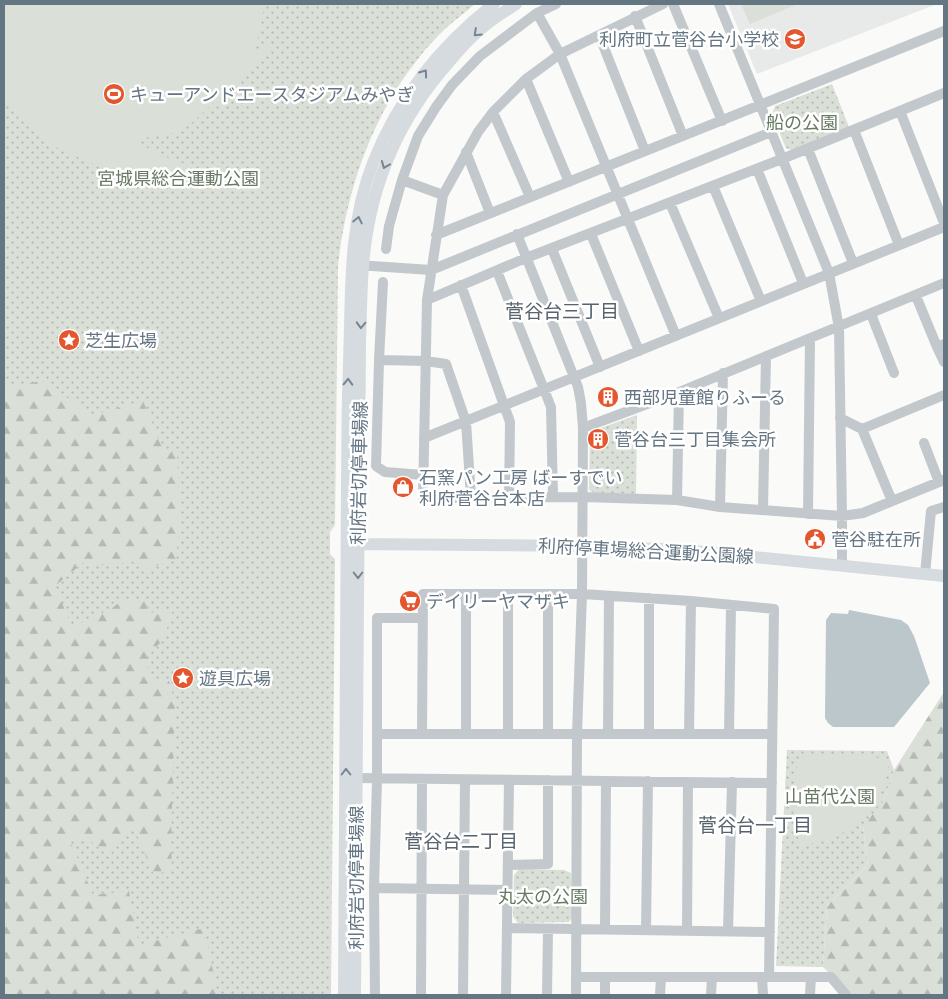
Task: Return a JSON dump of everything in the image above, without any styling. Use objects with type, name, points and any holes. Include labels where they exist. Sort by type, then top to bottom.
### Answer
[{"type":"main road","name":"利府岩切停車場線","points":[[355,995],[357,778],[348,406],[357,265],[357,223],[372,164],[402,104],[428,67],[451,41],[494,4]]},
{"type":"main road","name":"利府岩切停車場線","points":[[357,265],[381,176],[396,138],[412,110],[433,80],[464,45],[482,28],[516,4]]},
{"type":"main road","name":"利府岩切停車場線","points":[[344,995],[352,544]]},
{"type":"main road","name":"利府停車場総合運動公園線","points":[[352,544],[583,546],[685,550],[944,576]]},
{"type":"street","points":[[386,249],[389,226],[402,180],[418,136],[452,85],[480,56],[538,13],[556,4]]},
{"type":"street","points":[[663,4],[560,54],[526,79],[494,112],[466,152],[443,195],[427,300],[423,498],[583,497],[677,500],[720,507],[842,516],[863,513],[942,481],[924,443]]},
{"type":"street","points":[[673,4],[722,121]]},
{"type":"street","points":[[719,4],[829,273],[839,328],[842,565]]},
{"type":"street","points":[[538,13],[560,54],[676,336]]},
{"type":"street","points":[[635,16],[683,136]]},
{"type":"street","points":[[436,235],[944,31]]},
{"type":"street","points":[[599,35],[645,151]]},
{"type":"street","points":[[526,79],[568,182]]},
{"type":"street","points":[[427,300],[526,258],[808,149],[944,93]]},
{"type":"street","points":[[900,111],[944,222]]},
{"type":"street","points":[[494,112],[530,197]]},
{"type":"street","points":[[854,130],[899,245]]},
{"type":"street","points":[[357,265],[431,270],[770,132]]},
{"type":"street","points":[[808,149],[853,263]]},
{"type":"street","points":[[466,152],[490,213]]},
{"type":"street","points":[[757,169],[803,283]]},
{"type":"street","points":[[402,180],[443,195]]},
{"type":"street","points":[[713,186],[761,301]]},
{"type":"street","points":[[670,203],[719,318]]},
{"type":"street","points":[[424,438],[546,390],[803,283],[944,228]]},
{"type":"street","points":[[517,234],[575,378],[582,403],[583,546],[577,734],[576,995]]},
{"type":"street","points":[[591,234],[638,351]]},
{"type":"street","points":[[552,249],[600,367]]},
{"type":"street","points":[[497,271],[552,407],[553,497]]},
{"type":"street","points":[[383,282],[376,466],[384,472],[423,475]]},
{"type":"street","points":[[583,428],[679,392],[944,284]]},
{"type":"street","points":[[461,286],[510,422],[508,497]]},
{"type":"street","points":[[916,296],[941,346],[944,362]]},
{"type":"street","points":[[871,314],[894,373]]},
{"type":"street","points":[[808,514],[810,339]]},
{"type":"street","points":[[763,510],[766,356]]},
{"type":"street","points":[[379,360],[426,361],[446,364],[466,422],[471,497]]},
{"type":"street","points":[[720,507],[723,373]]},
{"type":"street","points":[[677,500],[679,392]]},
{"type":"street","points":[[862,429],[944,394]]},
{"type":"street","points":[[840,418],[862,429],[892,502]]},
{"type":"street","points":[[925,574],[931,511],[944,508]]},
{"type":"street","points":[[422,734],[423,594],[582,594],[774,609],[770,932],[763,995]]},
{"type":"street","points":[[466,594],[466,734]]},
{"type":"street","points":[[508,594],[508,734]]},
{"type":"street","points":[[548,594],[548,734]]},
{"type":"street","points":[[608,734],[609,596]]},
{"type":"street","points":[[649,734],[650,598]]},
{"type":"street","points":[[689,734],[690,601]]},
{"type":"street","points":[[729,734],[731,605]]},
{"type":"street","points":[[375,995],[374,888],[378,778],[378,618],[423,618]]},
{"type":"street","points":[[377,734],[772,734]]},
{"type":"street","points":[[357,778],[772,783]]},
{"type":"street","points":[[421,995],[422,779]]},
{"type":"street","points":[[464,995],[465,780]]},
{"type":"street","points":[[506,995],[509,780]]},
{"type":"street","points":[[508,865],[548,864],[548,780]]},
{"type":"street","points":[[605,930],[606,781]]},
{"type":"street","points":[[646,930],[648,781]]},
{"type":"street","points":[[687,930],[688,782]]},
{"type":"street","points":[[728,931],[732,782]]},
{"type":"street","points":[[374,888],[508,890]]},
{"type":"street","points":[[507,928],[770,932]]},
{"type":"street","points":[[547,995],[548,929]]},
{"type":"street","points":[[810,995],[811,976]]},
{"type":"street","points":[[576,977],[831,977],[846,995]]},
{"type":"street","points":[[605,977],[605,995]]},
{"type":"street","points":[[660,995],[661,977]]},
{"type":"street","points":[[711,995],[712,977]]},
{"type":"shaded area","name":"利府町立菅谷台小学校","points":[[728,4],[937,4],[757,74]]},
{"type":"shaded area","points":[[849,610],[901,620],[908,625],[914,636],[930,683],[894,727],[833,727],[825,718],[826,620],[831,613],[848,614]]},
{"type":"green space","name":"宮城県総合運動公園","points":[[4,4],[475,4],[435,39],[415,63],[381,116],[357,174],[342,235],[338,266],[335,525],[330,532],[330,554],[335,559],[331,995],[4,995]]},
{"type":"green space","name":"キューアンドエースタジアムみやぎ","points":[[4,4],[264,4],[261,29],[254,49],[256,51],[266,41],[270,50],[193,122],[174,133],[132,140],[163,156],[224,178],[218,189],[140,179],[86,161],[40,137],[4,102]]},
{"type":"green space","points":[[741,4],[798,4],[750,24]]},
{"type":"green space","name":"船の公園","points":[[832,84],[849,127],[794,151],[786,148],[772,115],[775,106]]},
{"type":"green space","points":[[42,381],[93,415],[143,401],[165,454],[177,451],[180,520],[176,559],[144,570],[140,561],[95,566],[84,562],[55,586],[72,627],[111,609],[121,601],[146,599],[149,613],[173,610],[163,640],[147,656],[149,679],[169,681],[175,703],[171,842],[172,872],[153,873],[134,828],[109,855],[90,841],[69,838],[93,895],[129,891],[139,945],[204,928],[218,995],[4,995],[4,387]]},
{"type":"green space","points":[[637,415],[636,494],[594,493],[589,490],[590,432]]},
{"type":"green space","points":[[944,692],[944,995],[851,995],[823,967],[827,906],[868,865],[863,826],[883,802],[894,770]]},
{"type":"green space","name":"山苗代公園","points":[[787,750],[887,751],[894,770],[883,802],[863,827],[868,865],[827,906],[823,967],[776,966]]},
{"type":"green space","points":[[865,754],[885,760],[889,770],[878,799],[854,825],[832,840],[800,845],[793,819],[797,766],[808,755]]},
{"type":"green space","name":"丸太の公園","points":[[519,869],[564,870],[571,873],[573,917],[569,922],[518,923],[513,916],[514,875]]},
{"type":"place","name":"利府町立菅谷台小学校","points":[[795,39]]},
{"type":"place","name":"キューアンドエースタジアムみやぎ","points":[[114,94]]},
{"type":"place","name":"芝生広場","points":[[69,340]]},
{"type":"place","name":"西部児童館りふーる","points":[[608,397]]},
{"type":"place","name":"菅谷台三丁目集会所","points":[[598,439]]},
{"type":"place","name":"石窯パン工房 ばーすでい 利府菅谷台本店","points":[[403,487]]},
{"type":"place","name":"菅谷駐在所","points":[[815,539]]},
{"type":"place","name":"デイリーヤマザキ","points":[[410,601]]},
{"type":"place","name":"遊具広場","points":[[183,678]]},
{"type":"district","name":"菅谷台三丁目","points":[[562,311]]},
{"type":"district","name":"菅谷台一丁目","points":[[755,825]]},
{"type":"district","name":"菅谷台二丁目","points":[[461,841]]}]
